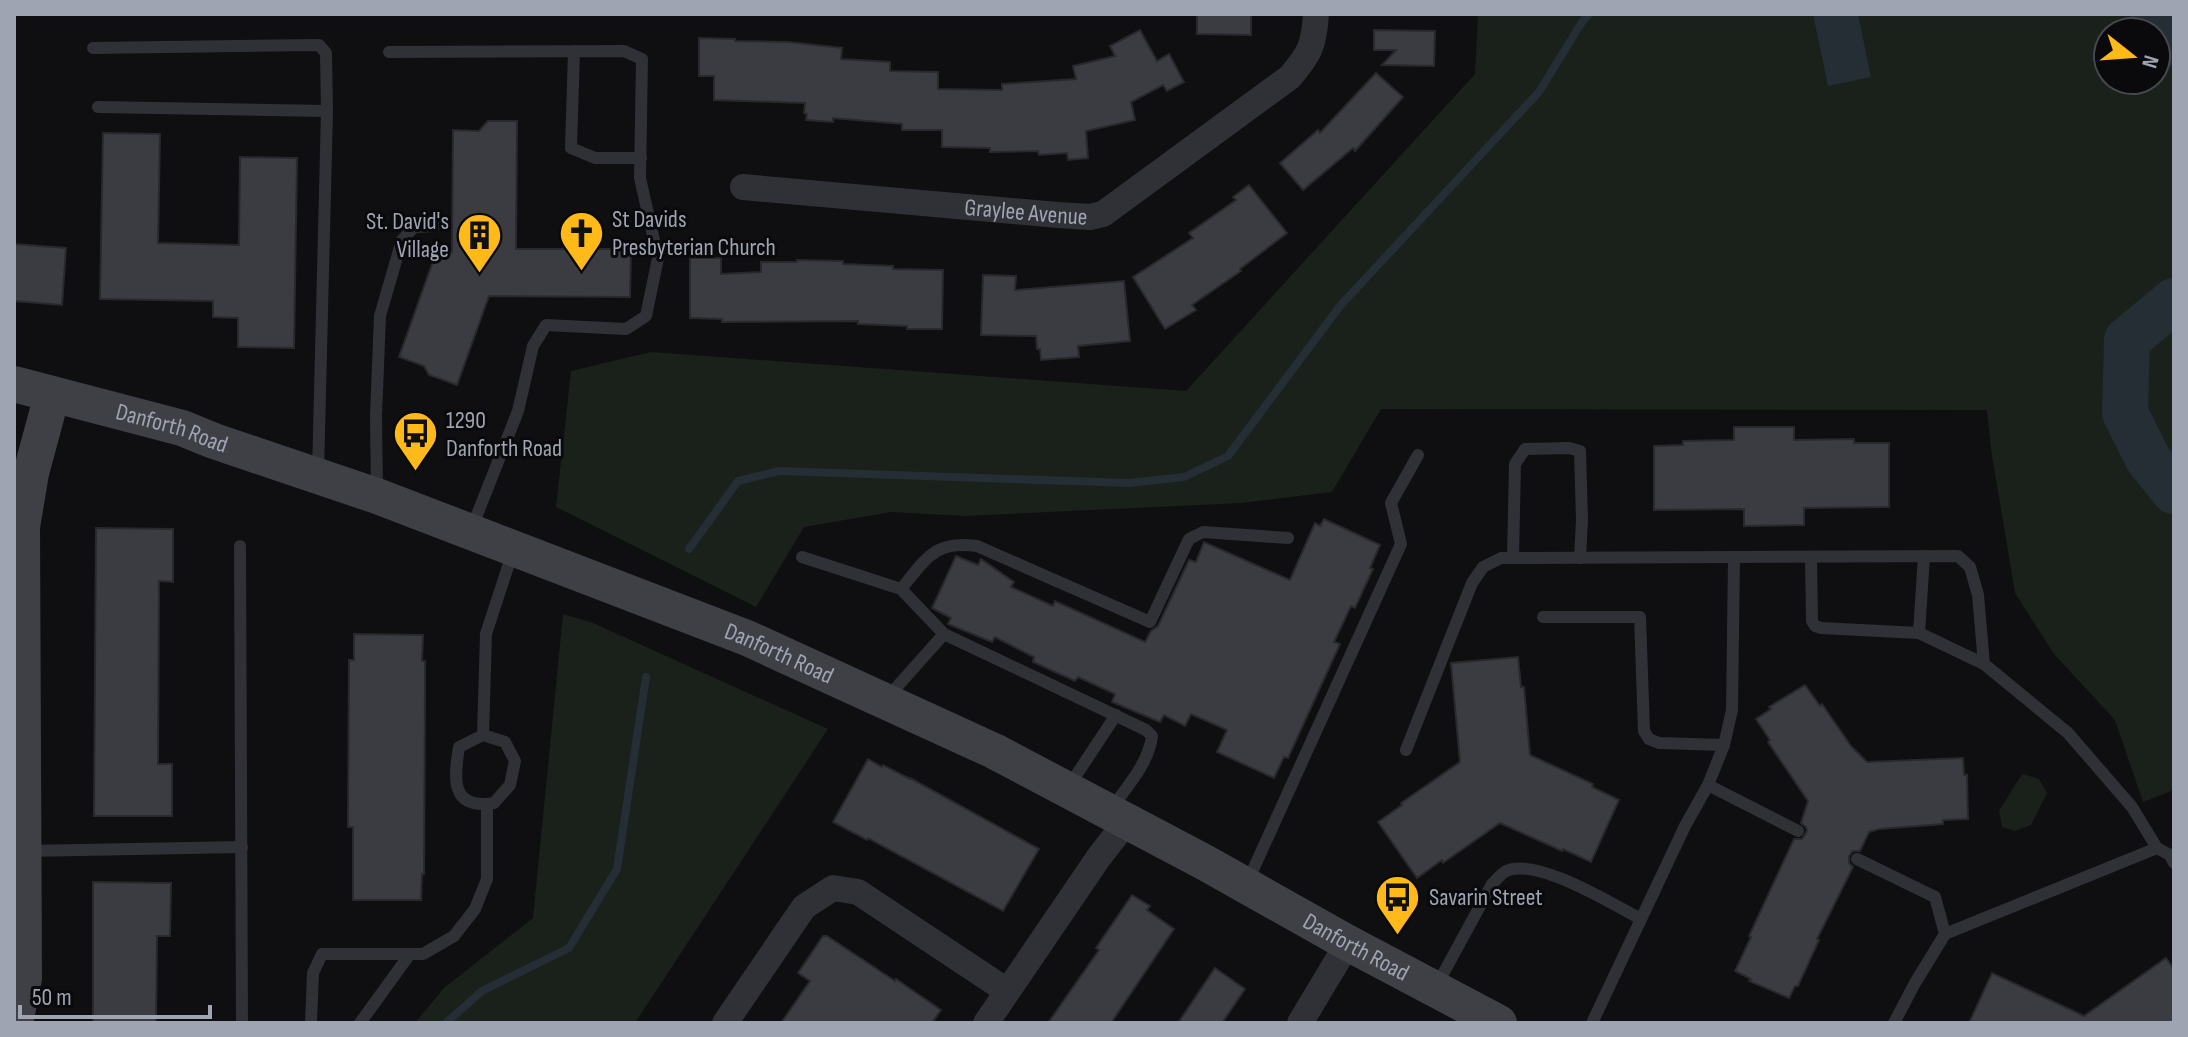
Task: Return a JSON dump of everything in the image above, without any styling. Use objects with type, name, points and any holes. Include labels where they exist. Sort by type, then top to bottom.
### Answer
[{"type":"main road","name":"Danforth Road","points":[[14,384],[182,428],[377,496],[747,638],[994,751],[1499,1023]]},
{"type":"main road","points":[[16,1023],[24,978],[18,737],[22,527],[31,473],[52,395]]},
{"type":"street","name":"Graylee Avenue","points":[[743,187],[1058,215],[1090,217],[1103,214],[1290,77],[1313,45],[1316,14]]},
{"type":"street","points":[[986,1023],[1099,857],[1118,816]]},
{"type":"street","points":[[725,1023],[804,907],[833,888],[858,892],[1007,991]]},
{"type":"street","points":[[1300,1023],[1348,943]]},
{"type":"lane","points":[[93,48],[319,45],[326,53],[318,477]]},
{"type":"lane","points":[[574,51],[571,148],[595,158],[641,158]]},
{"type":"lane","points":[[389,52],[624,51],[642,59],[640,178],[658,258],[646,316],[626,329],[546,325],[533,346],[518,411],[470,533]]},
{"type":"lane","points":[[98,107],[327,111]]},
{"type":"lane","points":[[377,496],[380,316],[402,240],[414,227],[434,226]]},
{"type":"lane","points":[[1513,558],[1515,464],[1525,449],[1569,448],[1580,451],[1580,558]]},
{"type":"lane","points":[[1246,886],[1401,544],[1391,503],[1418,455]]},
{"type":"lane","points":[[901,589],[937,550],[948,545],[977,546],[1150,622],[1189,539],[1195,534],[1288,538]]},
{"type":"lane","points":[[240,546],[242,1023]]},
{"type":"lane","points":[[483,735],[486,634],[514,548]]},
{"type":"lane","points":[[1919,633],[1924,556]]},
{"type":"lane","points":[[1406,750],[1472,583],[1483,567],[1501,558],[1958,556],[1970,567],[1978,595],[1984,664]]},
{"type":"lane","points":[[802,557],[901,589],[944,634],[1146,730],[1152,736],[1151,745],[1118,816]]},
{"type":"lane","points":[[1592,1023],[1685,826],[1708,785],[1724,745],[1732,710],[1734,557]]},
{"type":"lane","points":[[1811,557],[1812,621],[1815,626],[1919,633],[1984,664],[2068,733],[2132,807],[2157,848],[2170,855],[2174,863]]},
{"type":"lane","points":[[1543,617],[1640,617],[1644,731],[1649,739],[1659,743],[1724,745]]},
{"type":"lane","points":[[885,700],[944,634]]},
{"type":"lane","points":[[1067,789],[1116,715]]},
{"type":"lane","points":[[483,735],[505,742],[515,761],[510,785],[494,803],[478,806],[462,797],[454,778],[459,747],[483,735]]},
{"type":"lane","points":[[1708,785],[1798,831]]},
{"type":"lane","points":[[311,1023],[313,973],[322,954],[423,954],[454,936],[475,909],[487,879],[487,804]]},
{"type":"lane","points":[[23,851],[242,847]]},
{"type":"lane","points":[[1894,1023],[1945,934],[2157,848]]},
{"type":"lane","points":[[1857,859],[1935,897],[1945,934]]},
{"type":"lane","points":[[1435,989],[1492,884],[1506,871],[1528,868],[1552,874],[1641,919]]},
{"type":"lane","points":[[360,1023],[410,954]]},
{"type":"shaded area","points":[[1478,14],[2174,14],[2174,790],[2143,802],[2115,720],[2054,654],[2015,593],[1987,410],[1381,409],[1332,492],[1241,503],[965,516],[891,512],[804,527],[756,607],[556,507],[571,371],[651,352],[1186,391],[1475,74]]},
{"type":"shaded area","points":[[1813,14],[1858,14],[1871,77],[1828,86]]},
{"type":"shaded area","points":[[563,614],[593,623],[828,729],[635,1023],[415,1023],[444,988],[533,918]]},
{"type":"shaded area","points":[[2023,774],[2039,779],[2047,793],[2031,825],[2015,831],[2002,827],[1999,810]]},
{"type":"building","points":[[1197,14],[1251,14],[1251,35],[1197,34]]},
{"type":"building","points":[[1140,30],[1157,61],[1169,54],[1184,82],[1167,91],[1163,85],[1131,102],[1135,120],[1086,131],[1088,158],[1068,160],[1067,153],[1039,155],[1038,151],[990,152],[990,148],[942,147],[942,130],[902,130],[902,124],[833,118],[833,122],[806,120],[805,103],[714,100],[714,76],[699,76],[699,38],[735,39],[842,48],[841,59],[890,62],[890,71],[938,72],[938,89],[1002,90],[1002,84],[1076,79],[1073,66],[1115,56],[1110,46]]},
{"type":"building","points":[[1374,30],[1435,31],[1434,66],[1382,65],[1396,50],[1374,50]]},
{"type":"building","points":[[1376,73],[1403,97],[1355,151],[1353,148],[1303,190],[1280,163],[1318,130],[1320,133]]},
{"type":"building","name":"St. David's Village","points":[[488,121],[517,121],[516,249],[631,249],[630,297],[489,296],[457,385],[429,375],[424,366],[399,357],[438,247],[452,252],[453,130],[479,131]]},
{"type":"building","points":[[103,133],[160,134],[158,243],[239,245],[240,157],[297,158],[294,348],[238,347],[238,318],[213,317],[213,301],[100,299]]},
{"type":"building","points":[[1249,185],[1287,233],[1241,271],[1192,305],[1196,310],[1165,329],[1133,277],[1193,238],[1189,233],[1236,200],[1233,197]]},
{"type":"building","points":[[14,244],[66,248],[62,305],[14,301]]},
{"type":"building","points":[[690,258],[721,258],[721,274],[761,272],[761,262],[797,260],[843,261],[843,264],[893,266],[893,269],[943,270],[942,329],[907,329],[907,326],[858,324],[858,321],[722,322],[722,319],[690,318]]},
{"type":"building","points":[[983,275],[1016,276],[1015,290],[1124,281],[1130,341],[1078,346],[1079,357],[1041,360],[1036,336],[981,335]]},
{"type":"building","points":[[1734,427],[1794,427],[1794,440],[1854,439],[1854,443],[1889,443],[1889,507],[1804,508],[1804,525],[1744,526],[1744,509],[1654,510],[1654,446],[1683,445],[1683,441],[1734,440]]},
{"type":"building","points":[[1324,519],[1380,545],[1355,608],[1351,606],[1334,642],[1340,644],[1288,758],[1284,757],[1274,778],[1217,752],[1227,730],[1191,714],[1185,726],[1164,715],[1160,722],[1112,702],[1115,694],[1078,677],[1075,681],[1033,662],[1034,657],[995,637],[992,642],[948,624],[951,618],[932,608],[956,556],[978,565],[981,559],[1014,582],[1011,587],[1053,606],[1055,601],[1145,642],[1158,626],[1189,560],[1196,562],[1204,542],[1290,580],[1315,523],[1320,526]]},
{"type":"building","points":[[96,528],[173,529],[173,582],[159,581],[158,764],[172,764],[172,816],[94,816]]},
{"type":"building","points":[[354,634],[423,635],[424,874],[421,900],[353,900],[353,827],[348,827],[349,660],[354,660]]},
{"type":"building","points":[[1518,657],[1530,755],[1593,784],[1592,787],[1619,800],[1591,862],[1500,823],[1417,878],[1378,822],[1460,762],[1451,663]]},
{"type":"building","points":[[1805,685],[1851,746],[1867,762],[1963,758],[1964,775],[1967,775],[1968,819],[1869,832],[1860,851],[1853,851],[1849,856],[1853,867],[1817,939],[1798,986],[1789,998],[1749,981],[1751,979],[1735,971],[1794,839],[1802,839],[1807,831],[1801,823],[1808,801],[1756,719],[1771,709],[1769,707]]},
{"type":"building","points":[[868,759],[910,778],[1039,849],[1003,911],[833,822]]},
{"type":"building","points":[[93,882],[171,883],[170,936],[157,936],[156,1023],[93,1023]]},
{"type":"building","points":[[1132,895],[1150,906],[1147,910],[1174,929],[1111,1023],[1048,1023],[1099,950],[1096,948]]},
{"type":"building","points":[[823,936],[941,1010],[932,1023],[781,1023],[810,981],[798,973]]},
{"type":"building","points":[[2166,958],[2174,969],[2174,1023],[1969,1023],[1992,973],[2084,1016]]},
{"type":"building","points":[[1215,968],[1245,989],[1222,1023],[1178,1023]]},
{"type":"waterway","points":[[689,549],[738,481],[779,471],[1129,483],[1184,477],[1228,456],[1340,306],[1539,92],[1589,14]]},
{"type":"waterway","points":[[2153,14],[2174,43]]},
{"type":"waterway","points":[[2174,301],[2127,340],[2125,413],[2148,459],[2174,491]]},
{"type":"waterway","points":[[446,1023],[482,991],[569,948],[617,869],[646,677]]},
{"type":"place","name":"St Davids Presbyterian Church","points":[[581,272]]},
{"type":"place","name":"St. David's Village","points":[[480,274]]},
{"type":"place","name":"1290 Danforth Road","points":[[415,473]]},
{"type":"place","name":"Savarin Street","points":[[1398,936]]}]
